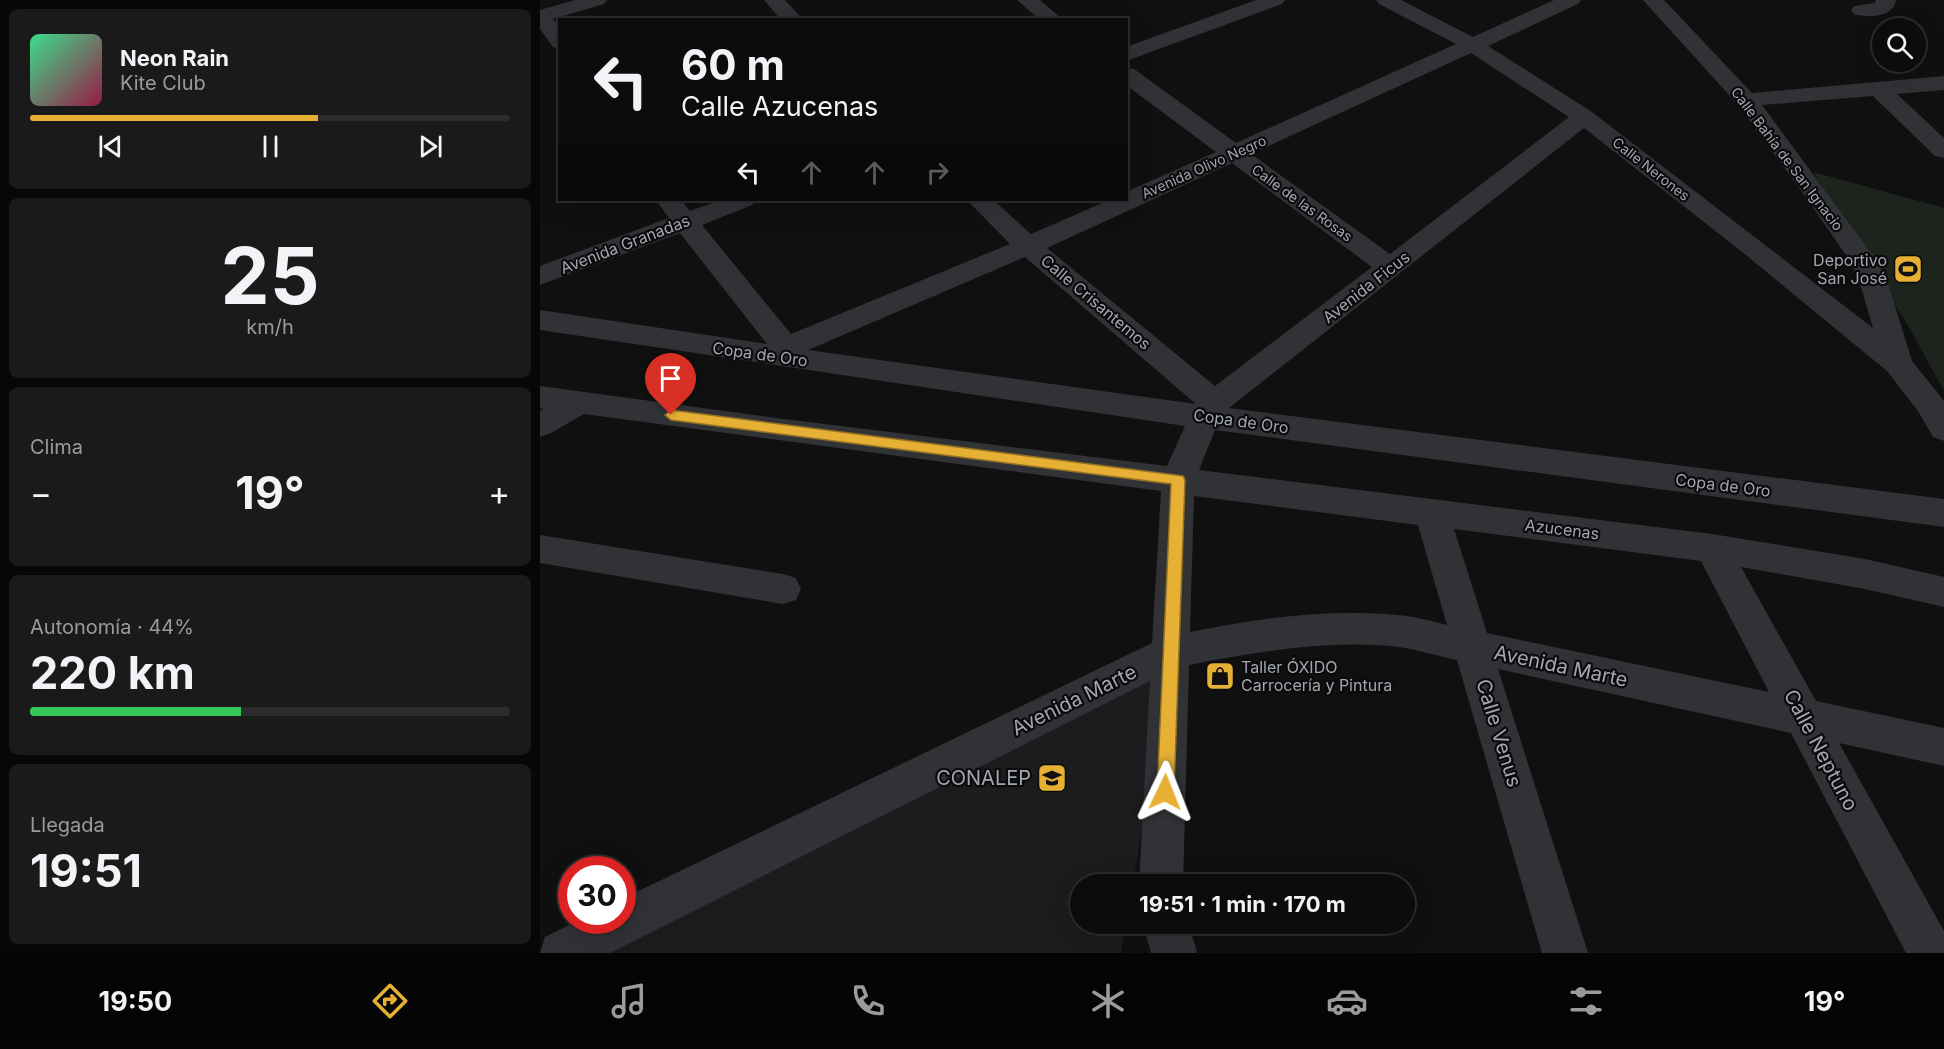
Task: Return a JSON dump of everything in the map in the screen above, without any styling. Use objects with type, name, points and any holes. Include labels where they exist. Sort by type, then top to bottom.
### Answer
[{"type":"street","points":[[558,40],[540,16],[597,0]]},
{"type":"street","points":[[774,0],[791,18]]},
{"type":"street","points":[[1027,0],[1050,18]]},
{"type":"street","points":[[1128,54],[1275,0]]},
{"type":"street","name":"Calle Nerones","points":[[1386,0],[1471,44],[1584,117],[1750,244],[1898,364]]},
{"type":"street","name":"Avenida Olivo Negro","points":[[778,352],[1028,246],[1571,0]]},
{"type":"street","name":"Calle Bahía de San Ignacio","points":[[1653,0],[1746,100],[1815,190],[1861,257],[1873,280],[1898,364],[1930,404],[1944,429]]},
{"type":"street","points":[[1861,10],[1879,9],[1885,6],[1886,0]]},
{"type":"street","name":"Calle de las Rosas","points":[[1128,75],[1391,268]]},
{"type":"street","points":[[1746,100],[1944,83]]},
{"type":"street","points":[[1879,89],[1944,151]]},
{"type":"street","name":"Avenida Ficus","points":[[1178,480],[1210,410],[1584,117]]},
{"type":"street","name":"Avenida Granadas","points":[[540,276],[676,211],[737,201]]},
{"type":"street","name":"Calle Crisantemos","points":[[980,201],[1210,410]]},
{"type":"street","points":[[676,211],[778,352]]},
{"type":"street","name":"Copa de Oro","points":[[540,320],[1210,410],[1944,513]]},
{"type":"street","name":"Azucenas","points":[[540,397],[784,431],[1712,548],[1865,574],[1944,592]]},
{"type":"street","points":[[540,425],[581,402]]},
{"type":"street","points":[[1161,874],[1178,480]]},
{"type":"street","name":"Calle Venus","points":[[1432,513],[1565,953]]},
{"type":"street","name":"Calle Neptuno","points":[[1712,548],[1931,953]]},
{"type":"street","points":[[540,549],[783,589]]},
{"type":"street","name":"Avenida Marte","points":[[561,953],[1171,652],[1269,633],[1330,629],[1399,631],[1944,747]]},
{"type":"street","points":[[1154,953],[1157,934]]},
{"type":"street","points":[[1169,934],[1174,953]]},
{"type":"shaded area","name":"Deportivo San José","points":[[1813,172],[1944,208],[1944,391],[1910,329]]},
{"type":"shaded area","name":"CONALEP","points":[[1167,672],[1135,874],[1070,874],[1070,934],[1124,934],[1121,953],[604,953]]},
{"type":"place","name":"Deportivo San José","points":[[1908,269]]},
{"type":"place","name":"Taller ÓXIDO Carrocería y Pintura","points":[[1220,676]]},
{"type":"place","name":"CONALEP","points":[[1052,778]]},
{"type":"route","points":[[671,415],[1178,480],[1165,792]]}]
